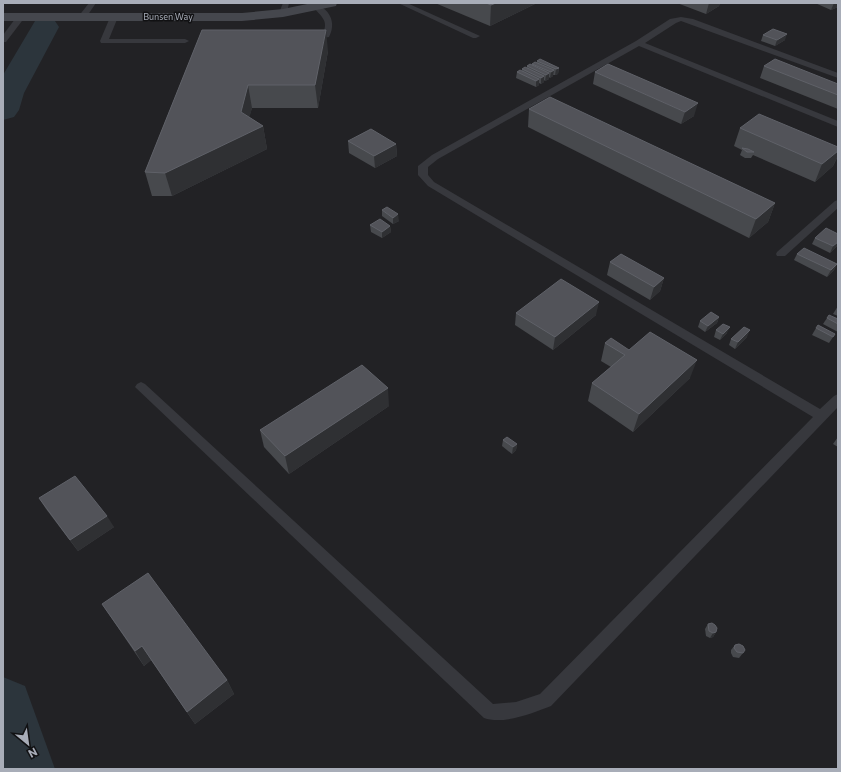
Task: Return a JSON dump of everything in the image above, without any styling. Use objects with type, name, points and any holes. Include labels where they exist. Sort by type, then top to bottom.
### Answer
[{"type":"street","name":"Bunsen Way","points":[[3,16],[242,17],[284,8],[317,6],[331,3]]},
{"type":"lane","points":[[82,17],[92,3]]},
{"type":"lane","points":[[401,3],[476,36]]},
{"type":"lane","points":[[306,39],[326,36],[330,28],[329,19],[317,6]]},
{"type":"lane","points":[[3,40],[21,17]]},
{"type":"lane","points":[[114,17],[104,41],[185,41]]},
{"type":"lane","points":[[822,416],[431,184],[423,175],[423,166],[435,157],[639,43],[673,21],[681,19],[838,76]]},
{"type":"lane","points":[[639,43],[838,124]]},
{"type":"lane","points":[[781,254],[838,203]]},
{"type":"lane","points":[[141,387],[490,712],[516,710],[545,700],[838,399]]},
{"type":"shaded area","points":[[3,3],[838,3],[838,769],[3,769]]},
{"type":"building","points":[[773,29],[787,34],[777,40],[763,35]]},
{"type":"building","points":[[202,30],[326,30],[315,85],[248,85],[241,112],[263,126],[165,173],[145,172]]},
{"type":"building","points":[[540,59],[559,68],[556,69],[537,61]]},
{"type":"building","points":[[775,59],[838,84],[838,95],[764,66]]},
{"type":"building","points":[[535,62],[554,70],[551,72],[532,64]]},
{"type":"building","points":[[530,64],[549,73],[546,75],[527,66]]},
{"type":"building","points":[[608,64],[698,103],[685,112],[595,72]]},
{"type":"building","points":[[525,67],[544,76],[541,78],[522,69]]},
{"type":"building","points":[[520,70],[539,79],[536,81],[517,72]]},
{"type":"building","points":[[550,97],[775,203],[756,219],[529,109]]},
{"type":"building","points":[[759,114],[838,147],[838,151],[822,164],[740,128]]},
{"type":"building","points":[[371,129],[396,144],[374,156],[348,141]]},
{"type":"building","points":[[742,148],[748,149],[754,152],[747,152]]},
{"type":"building","points":[[387,207],[398,214],[393,218],[382,210]]},
{"type":"building","points":[[380,219],[390,226],[382,232],[370,225]]},
{"type":"building","points":[[826,228],[838,234],[838,242],[833,246],[815,238]]},
{"type":"building","points":[[804,248],[837,264],[831,270],[797,254]]},
{"type":"building","points":[[621,254],[664,278],[654,287],[610,262]]},
{"type":"building","points":[[561,279],[599,302],[555,337],[516,313]]},
{"type":"building","points":[[711,312],[719,317],[708,326],[700,321]]},
{"type":"building","points":[[829,315],[838,319],[838,324],[827,318]]},
{"type":"building","points":[[723,324],[730,327],[723,334],[716,330]]},
{"type":"building","points":[[818,325],[835,334],[833,337],[816,328]]},
{"type":"building","points":[[744,327],[750,330],[738,342],[731,339]]},
{"type":"building","points":[[650,332],[697,360],[639,414],[592,383],[625,355],[605,343],[611,338],[629,350]]},
{"type":"building","points":[[362,365],[388,388],[285,456],[260,430]]},
{"type":"building","points":[[507,437],[517,444],[513,447],[503,440]]},
{"type":"building","points":[[75,476],[107,516],[70,540],[39,498]]},
{"type":"building","points":[[148,573],[227,680],[187,712],[142,646],[135,651],[102,604]]},
{"type":"building","points":[[712,623],[717,628],[716,632],[713,633],[709,631],[708,624]]},
{"type":"building","points":[[739,644],[743,646],[745,650],[743,653],[737,652],[734,648],[735,645]]},
{"type":"waterway","points":[[3,110],[8,93],[45,27]]},
{"type":"waterway","points":[[3,708],[22,769]]}]
